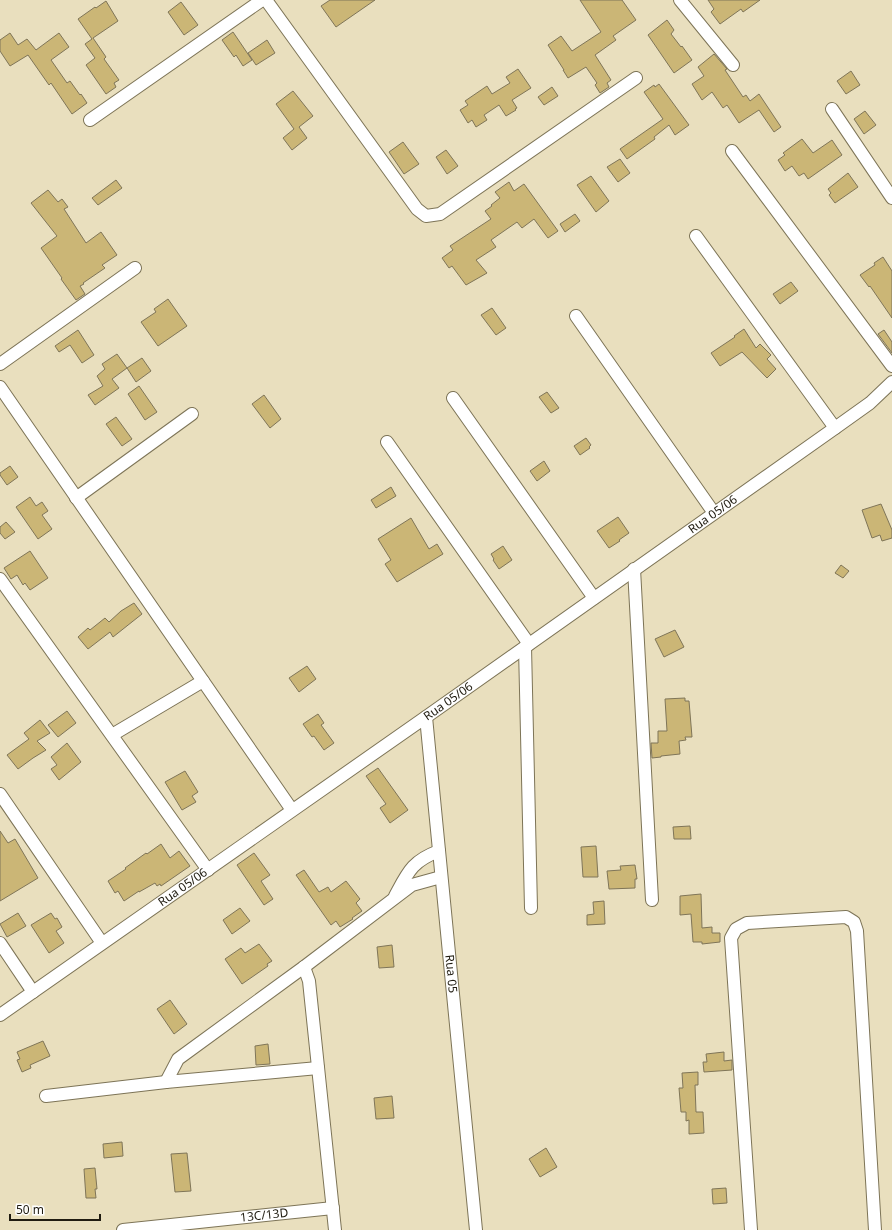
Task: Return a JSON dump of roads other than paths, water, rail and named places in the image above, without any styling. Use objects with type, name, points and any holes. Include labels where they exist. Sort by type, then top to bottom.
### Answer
[{"type":"street","points":[[90,120],[262,0]]},
{"type":"street","points":[[266,0],[417,209],[426,216],[440,214],[636,78]]},
{"type":"street","points":[[680,0],[733,65]]},
{"type":"street","points":[[832,109],[892,198]]},
{"type":"street","points":[[732,151],[892,366]]},
{"type":"street","points":[[696,236],[835,428]]},
{"type":"street","points":[[0,364],[135,268]]},
{"type":"street","points":[[576,316],[714,513]]},
{"type":"street","points":[[0,387],[292,810]]},
{"type":"street","name":"Rua 05/06","points":[[0,1015],[426,717],[891,388]]},
{"type":"street","points":[[453,398],[594,598]]},
{"type":"street","points":[[76,498],[192,414]]},
{"type":"street","points":[[386,442],[527,645],[531,908]]},
{"type":"street","points":[[634,570],[652,900]]},
{"type":"street","points":[[0,580],[208,870]]},
{"type":"street","points":[[112,735],[203,681]]},
{"type":"street","name":"Rua 05","points":[[426,717],[476,1230]]},
{"type":"street","points":[[0,794],[102,943]]},
{"type":"street","points":[[393,900],[410,869],[426,856],[439,851]]},
{"type":"street","points":[[166,1082],[178,1059],[304,967],[412,885],[441,877]]},
{"type":"street","points":[[751,1230],[731,938],[736,929],[747,923],[846,917],[854,922],[857,931],[875,1230]]},
{"type":"street","points":[[0,943],[33,992]]},
{"type":"street","points":[[304,967],[310,980],[335,1230]]},
{"type":"street","points":[[46,1096],[166,1082],[318,1068]]},
{"type":"street","name":"13C/13D","points":[[123,1230],[333,1208]]}]
